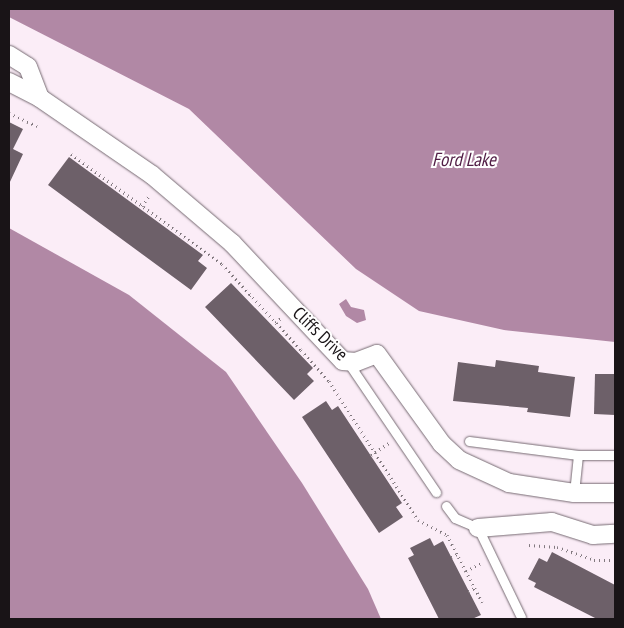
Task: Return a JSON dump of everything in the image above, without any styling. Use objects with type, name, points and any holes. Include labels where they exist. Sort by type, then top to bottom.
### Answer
[{"type":"street","points":[[9,54],[28,68],[40,98]]},
{"type":"street","name":"Cliffs Drive","points":[[9,82],[40,98],[152,175],[232,243],[349,364],[373,353],[380,357],[442,444],[472,468],[509,483],[574,493],[615,493]]},
{"type":"street","points":[[478,528],[552,522],[593,535],[615,534]]},
{"type":"lane","points":[[349,364],[436,492]]},
{"type":"lane","points":[[469,442],[578,455],[615,455]]},
{"type":"lane","points":[[574,493],[578,455]]},
{"type":"lane","points":[[446,506],[455,518],[478,528],[521,617]]},
{"type":"path","points":[[9,114],[37,126]]},
{"type":"path","points":[[71,154],[156,219],[222,264],[274,325],[329,381],[352,423],[418,520],[448,535],[482,602]]},
{"type":"path","points":[[246,299],[250,295]]},
{"type":"path","points":[[373,454],[399,437]]},
{"type":"path","points":[[529,545],[557,547],[594,560],[615,560]]},
{"type":"path","points":[[451,557],[457,554]]},
{"type":"path","points":[[466,571],[492,558]]},
{"type":"path","points":[[468,591],[475,588]]},
{"type":"water","name":"Ford Lake","points":[[9,9],[615,9],[615,342],[504,330],[419,311],[356,269],[189,109],[9,17]]},
{"type":"water","points":[[9,228],[129,295],[226,372],[302,483],[368,589],[381,619],[9,619]]},
{"type":"water","points":[[346,299],[351,307],[364,310],[366,320],[357,323],[346,316],[339,304]]},
{"type":"building","points":[[9,122],[23,129],[13,149],[23,154],[9,184]]},
{"type":"building","points":[[69,157],[203,255],[198,261],[207,268],[191,290],[48,185]]},
{"type":"building","points":[[231,283],[313,368],[307,374],[314,381],[294,400],[205,307]]},
{"type":"building","points":[[496,360],[539,366],[538,372],[575,377],[570,417],[527,412],[528,408],[453,401],[458,362],[495,367]]},
{"type":"building","points":[[595,374],[615,374],[615,415],[594,414]]},
{"type":"building","points":[[326,401],[332,410],[338,406],[402,503],[396,507],[403,517],[379,533],[302,417]]},
{"type":"building","points":[[430,538],[434,546],[443,541],[481,615],[472,619],[439,619],[408,558],[414,555],[410,548]]},
{"type":"building","points":[[552,552],[615,585],[615,619],[597,619],[534,587],[536,583],[528,579],[539,558],[547,562]]}]
